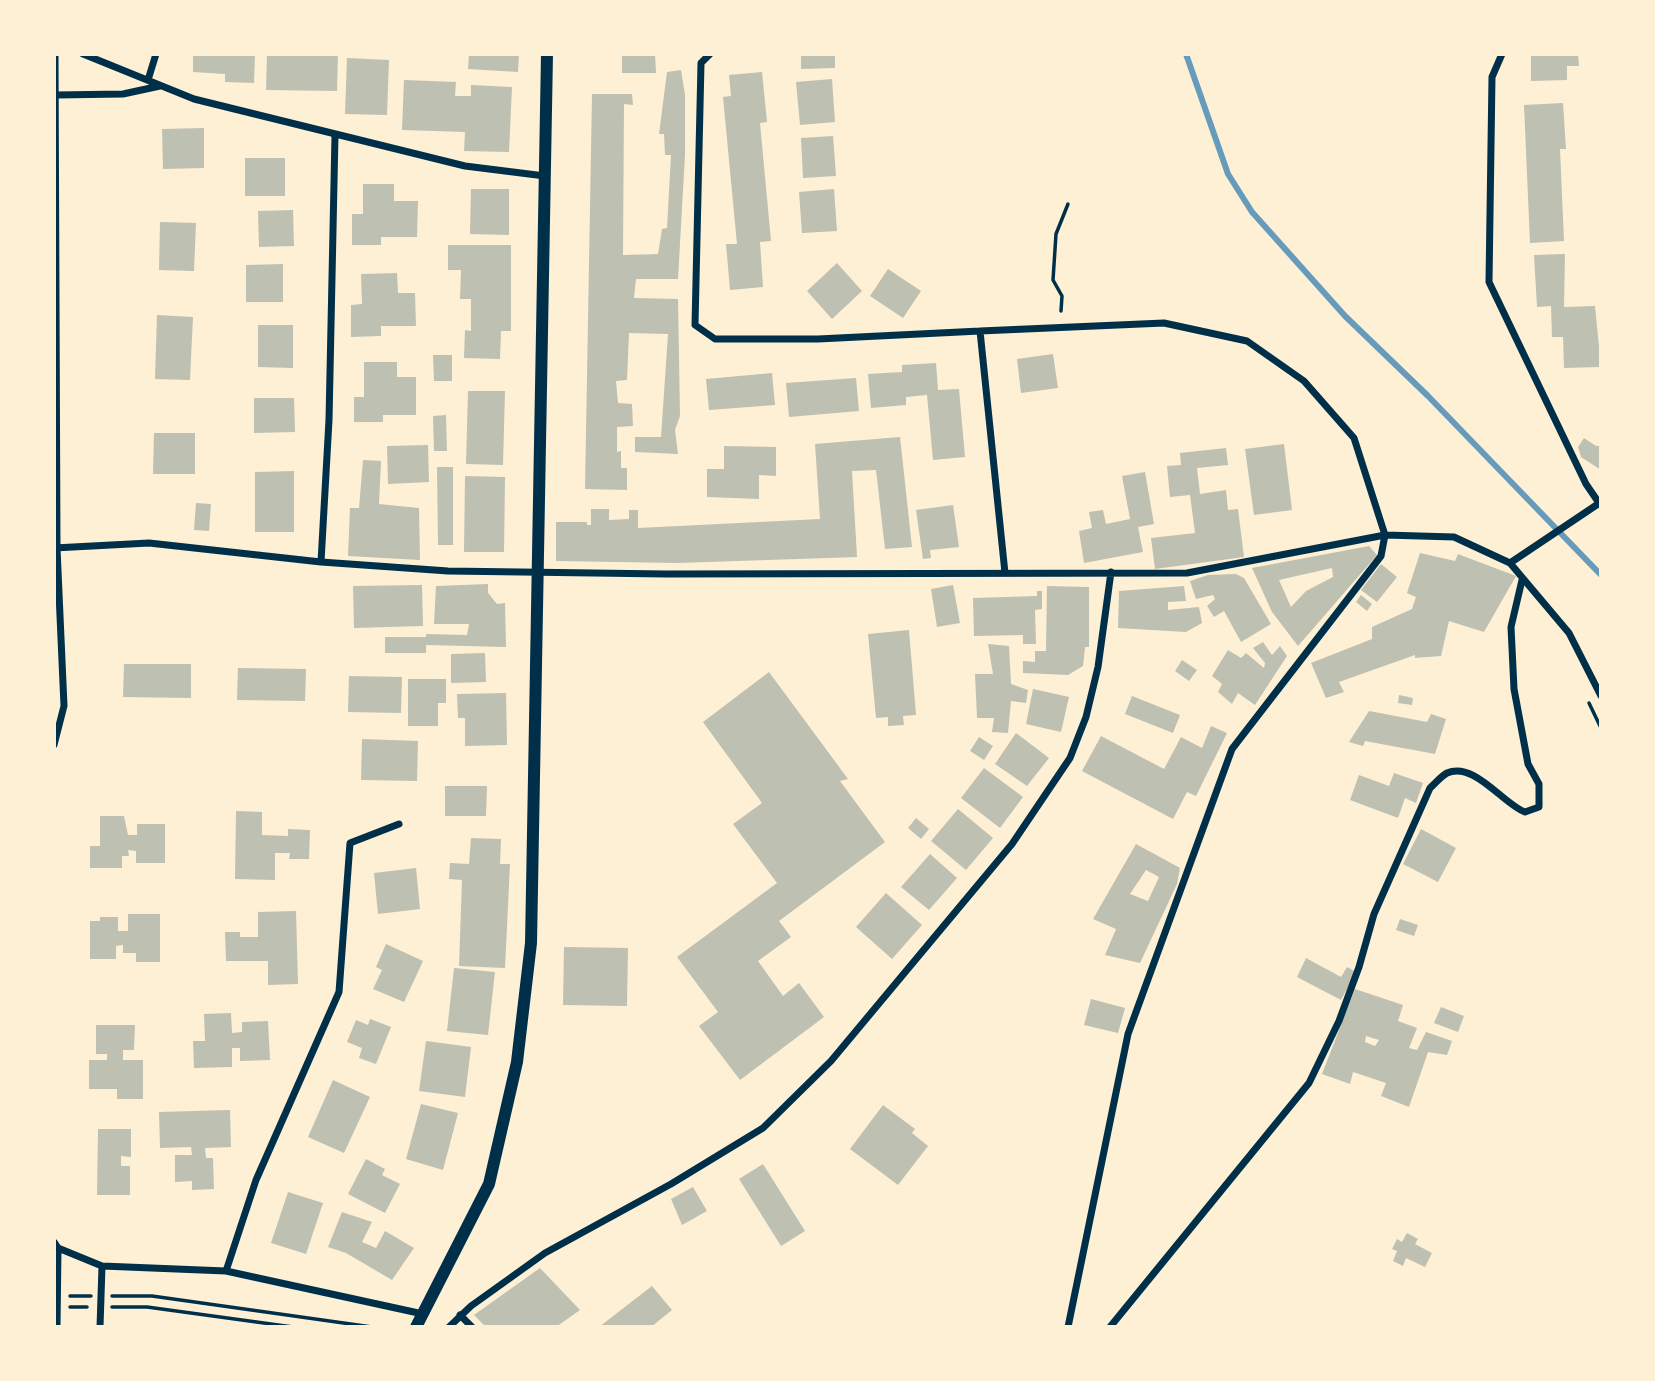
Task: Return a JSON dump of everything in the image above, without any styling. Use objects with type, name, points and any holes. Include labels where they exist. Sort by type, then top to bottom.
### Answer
[{"type":"street","points":[[54,745],[64,706],[56,548],[55,54]]},
{"type":"street","points":[[83,54],[194,99],[465,166],[545,176]]},
{"type":"street","points":[[148,80],[156,54]]},
{"type":"street","points":[[416,1327],[489,1185],[517,1062],[530,943],[547,54]]},
{"type":"street","points":[[710,54],[701,63],[695,325],[715,339],[818,339],[1164,323],[1247,341],[1304,381],[1354,438],[1385,535],[1381,556],[1232,749],[1128,1034],[1068,1327]]},
{"type":"street","points":[[1502,54],[1492,77],[1489,282],[1586,484],[1600,503],[1510,563]]},
{"type":"street","points":[[56,95],[123,94],[162,86]]},
{"type":"street","points":[[321,562],[329,420],[335,135]]},
{"type":"street","points":[[980,331],[1005,573]]},
{"type":"street","points":[[56,548],[149,543],[321,562],[448,570],[666,574],[1187,573],[1385,535],[1454,537],[1510,563],[1569,633],[1601,696]]},
{"type":"street","points":[[449,1327],[460,1315],[545,1253],[671,1184],[763,1128],[831,1061],[1012,844],[1070,758],[1086,717],[1098,667],[1111,572]]},
{"type":"street","points":[[1110,1327],[1309,1083],[1339,1021],[1359,967],[1374,914],[1430,788],[1446,773],[1460,772],[1492,787],[1514,808],[1525,812],[1539,807],[1539,785],[1528,764],[1514,689],[1511,627],[1522,580]]},
{"type":"street","points":[[226,1272],[256,1180],[339,992],[350,843],[399,824]]},
{"type":"street","points":[[57,1327],[56,1245],[102,1266],[226,1272],[423,1314]]},
{"type":"street","points":[[100,1327],[102,1266]]},
{"type":"street","points":[[460,1315],[472,1327]]},
{"type":"path","points":[[1061,311],[1062,296],[1053,280],[1056,234],[1068,204]]},
{"type":"path","points":[[57,1296],[152,1296],[372,1327]]},
{"type":"path","points":[[57,1307],[147,1307],[293,1327]]},
{"type":"building","points":[[193,54],[255,54],[254,83],[225,82],[225,74],[193,72]]},
{"type":"building","points":[[267,54],[338,54],[337,91],[266,90]]},
{"type":"building","points":[[469,54],[519,54],[518,72],[468,69]]},
{"type":"building","points":[[622,54],[655,54],[656,73],[622,73]]},
{"type":"building","points":[[801,54],[835,54],[835,68],[801,69]]},
{"type":"building","points":[[1531,54],[1578,54],[1579,66],[1567,66],[1567,80],[1531,81]]},
{"type":"building","points":[[347,58],[389,60],[387,115],[345,114]]},
{"type":"building","points":[[681,70],[685,95],[685,155],[678,279],[636,279],[634,298],[678,299],[680,416],[675,430],[678,454],[635,452],[635,437],[661,437],[668,334],[629,333],[627,380],[616,381],[618,403],[632,404],[633,426],[617,427],[617,452],[621,451],[621,468],[627,468],[627,490],[585,489],[592,94],[632,94],[633,105],[624,104],[623,255],[658,254],[662,229],[667,228],[671,155],[665,155],[664,134],[659,134],[667,72]]},
{"type":"building","points":[[762,72],[767,122],[760,123],[771,241],[760,242],[763,287],[730,290],[726,244],[737,244],[723,97],[731,96],[729,75]]},
{"type":"building","points":[[832,79],[835,122],[800,125],[796,82]]},
{"type":"building","points":[[404,80],[456,82],[455,96],[471,96],[471,85],[512,87],[509,152],[464,151],[465,132],[402,130]]},
{"type":"building","points":[[1563,103],[1566,149],[1560,149],[1564,241],[1530,243],[1524,105]]},
{"type":"building","points":[[204,128],[204,168],[163,169],[162,129]]},
{"type":"building","points":[[833,136],[836,176],[803,178],[801,138]]},
{"type":"building","points":[[245,158],[285,158],[285,196],[245,196]]},
{"type":"building","points":[[363,184],[394,184],[394,201],[418,201],[417,237],[381,237],[381,245],[352,245],[352,214],[363,214]]},
{"type":"building","points":[[471,189],[509,189],[509,235],[470,234]]},
{"type":"building","points":[[834,189],[837,231],[802,233],[799,192]]},
{"type":"building","points":[[293,210],[294,246],[259,247],[258,211]]},
{"type":"building","points":[[160,222],[196,223],[194,271],[159,270]]},
{"type":"building","points":[[448,245],[511,245],[511,331],[501,331],[500,359],[464,358],[465,330],[471,331],[471,299],[460,299],[461,270],[448,270]]},
{"type":"building","points":[[1565,254],[1564,307],[1595,306],[1601,367],[1564,368],[1563,337],[1552,337],[1551,306],[1537,307],[1534,255]]},
{"type":"building","points":[[837,263],[862,291],[832,319],[807,291]]},
{"type":"building","points":[[283,264],[283,302],[246,302],[246,265]]},
{"type":"building","points":[[888,269],[921,291],[903,318],[870,296]]},
{"type":"building","points":[[397,273],[398,293],[415,293],[416,326],[381,326],[381,336],[351,337],[351,305],[362,304],[361,274]]},
{"type":"building","points":[[157,315],[193,317],[190,380],[155,379]]},
{"type":"building","points":[[258,325],[293,325],[293,368],[258,367]]},
{"type":"building","points":[[1053,354],[1058,388],[1021,393],[1017,359]]},
{"type":"building","points":[[433,355],[452,355],[452,381],[434,381]]},
{"type":"building","points":[[364,362],[397,362],[397,377],[416,377],[416,415],[383,415],[383,422],[354,422],[354,397],[364,397]]},
{"type":"building","points":[[936,363],[938,390],[959,389],[965,457],[933,460],[927,395],[906,397],[906,405],[871,408],[868,374],[902,372],[902,365]]},
{"type":"building","points":[[772,373],[775,405],[709,410],[706,379]]},
{"type":"building","points":[[856,378],[859,411],[789,417],[786,383]]},
{"type":"building","points":[[468,391],[505,391],[503,465],[466,464]]},
{"type":"building","points":[[254,398],[294,398],[295,432],[254,433]]},
{"type":"building","points":[[446,415],[447,451],[434,451],[433,416]]},
{"type":"building","points":[[154,433],[195,433],[195,474],[153,474]]},
{"type":"building","points":[[900,437],[912,547],[885,549],[876,470],[852,471],[857,557],[678,563],[556,561],[556,522],[587,522],[587,525],[591,525],[591,509],[609,509],[609,520],[629,519],[629,510],[638,510],[638,528],[820,519],[815,444]]},
{"type":"building","points":[[1584,438],[1596,446],[1601,446],[1601,470],[1581,457],[1578,447]]},
{"type":"building","points":[[1284,444],[1292,510],[1254,515],[1245,449]]},
{"type":"building","points":[[428,445],[429,482],[388,484],[387,446]]},
{"type":"building","points":[[724,446],[776,447],[776,476],[759,475],[759,499],[707,497],[707,469],[724,469]]},
{"type":"building","points":[[1226,448],[1228,465],[1197,468],[1200,494],[1226,490],[1228,510],[1238,509],[1244,557],[1155,569],[1151,538],[1195,533],[1190,495],[1170,497],[1167,466],[1181,465],[1180,453]]},
{"type":"building","points":[[363,460],[381,461],[379,504],[419,508],[420,560],[348,556],[350,508],[359,508]]},
{"type":"building","points":[[437,467],[453,467],[453,545],[438,545]]},
{"type":"building","points":[[294,471],[294,532],[255,532],[255,472]]},
{"type":"building","points":[[1145,472],[1154,524],[1138,527],[1143,552],[1084,563],[1079,531],[1092,528],[1089,512],[1103,510],[1106,524],[1130,519],[1122,476]]},
{"type":"building","points":[[465,476],[505,477],[504,552],[464,552]]},
{"type":"building","points":[[196,503],[211,504],[209,531],[194,530]]},
{"type":"building","points":[[953,505],[959,547],[930,550],[931,558],[923,559],[916,510]]},
{"type":"building","points":[[1369,546],[1377,555],[1298,646],[1272,612],[1252,568]],"holes":[[[1332,568],[1333,577],[1306,591],[1291,607],[1279,580]]]},
{"type":"building","points":[[1420,553],[1455,561],[1458,554],[1516,576],[1484,632],[1449,621],[1441,656],[1415,658],[1415,655],[1339,682],[1344,692],[1326,698],[1311,663],[1372,639],[1372,627],[1412,609],[1416,597],[1407,593]]},
{"type":"building","points":[[1381,564],[1397,577],[1377,602],[1361,590]]},
{"type":"building","points":[[1236,574],[1244,578],[1271,624],[1241,642],[1224,611],[1214,617],[1207,606],[1215,599],[1213,595],[1196,599],[1190,581],[1208,575]]},
{"type":"building","points":[[488,584],[488,593],[497,604],[505,603],[506,647],[426,645],[426,653],[385,653],[385,637],[467,635],[469,624],[434,624],[436,586]]},
{"type":"building","points":[[422,585],[423,626],[354,628],[353,586]]},
{"type":"building","points":[[953,585],[960,623],[937,627],[931,589]]},
{"type":"building","points":[[1047,586],[1089,587],[1089,647],[1085,647],[1083,666],[1068,675],[1023,673],[1023,661],[1035,662],[1035,651],[1046,651]]},
{"type":"building","points":[[1184,586],[1186,601],[1168,602],[1168,610],[1199,607],[1202,623],[1186,632],[1118,628],[1119,591]]},
{"type":"building","points":[[1037,591],[1042,591],[1042,609],[1035,610],[1036,644],[1023,644],[1023,635],[974,636],[973,598],[1037,596]]},
{"type":"building","points":[[1361,595],[1372,604],[1367,611],[1356,602]]},
{"type":"building","points":[[909,630],[916,715],[903,716],[904,725],[888,726],[888,717],[876,718],[868,634]]},
{"type":"building","points":[[1263,642],[1272,655],[1280,646],[1287,656],[1255,705],[1238,693],[1232,704],[1218,692],[1222,684],[1212,676],[1228,650],[1241,658],[1246,653],[1264,668],[1265,663],[1253,648]]},
{"type":"building","points":[[988,644],[1009,646],[1011,684],[1028,690],[1026,703],[1011,701],[1008,733],[992,732],[994,718],[977,718],[975,674],[993,674]]},
{"type":"building","points":[[485,653],[486,682],[451,683],[451,654]]},
{"type":"building","points":[[1182,660],[1197,670],[1189,681],[1175,671]]},
{"type":"building","points":[[124,664],[191,664],[191,698],[123,697]]},
{"type":"building","points":[[238,668],[306,669],[305,701],[237,700]]},
{"type":"building","points":[[769,672],[848,779],[840,781],[885,842],[779,921],[791,937],[758,961],[783,996],[799,983],[824,1017],[740,1080],[699,1026],[718,1012],[677,957],[777,883],[733,824],[762,803],[703,722]]},
{"type":"building","points":[[349,676],[402,677],[401,713],[348,712]]},
{"type":"building","points":[[408,679],[446,679],[446,703],[438,703],[438,726],[408,726]]},
{"type":"building","points":[[1033,689],[1069,697],[1061,732],[1026,724]]},
{"type":"building","points":[[506,693],[507,745],[465,746],[465,718],[458,718],[457,694]]},
{"type":"building","points":[[1399,695],[1413,698],[1412,705],[1398,703]]},
{"type":"building","points":[[1132,696],[1180,715],[1173,733],[1125,714]]},
{"type":"building","points":[[1369,711],[1427,722],[1431,714],[1446,719],[1435,754],[1365,741],[1363,746],[1349,742]]},
{"type":"building","points":[[1211,726],[1227,733],[1196,796],[1187,792],[1173,819],[1082,771],[1101,736],[1164,769],[1181,737],[1202,748]]},
{"type":"building","points":[[1016,733],[1049,758],[1027,786],[995,764]]},
{"type":"building","points":[[979,737],[993,746],[984,760],[970,751]]},
{"type":"building","points":[[362,739],[418,741],[417,781],[361,780]]},
{"type":"building","points":[[984,768],[1023,797],[1000,828],[961,798]]},
{"type":"building","points":[[1394,773],[1423,783],[1416,803],[1405,798],[1398,818],[1350,800],[1359,775],[1389,786]]},
{"type":"building","points":[[445,786],[487,786],[486,816],[445,816]]},
{"type":"building","points":[[958,809],[993,838],[966,870],[931,841]]},
{"type":"building","points":[[236,811],[262,812],[262,835],[288,836],[288,829],[310,830],[309,859],[289,859],[290,853],[275,853],[275,880],[235,879]]},
{"type":"building","points":[[100,816],[124,816],[128,835],[137,835],[137,824],[165,824],[165,863],[136,863],[136,851],[128,850],[129,856],[122,856],[122,868],[90,868],[90,846],[100,846]]},
{"type":"building","points":[[916,818],[929,829],[921,839],[908,828]]},
{"type":"building","points":[[1421,829],[1456,848],[1438,882],[1403,864]]},
{"type":"building","points":[[471,838],[501,839],[500,864],[510,864],[505,968],[459,966],[462,880],[449,879],[450,863],[469,864]]},
{"type":"building","points":[[1136,844],[1180,868],[1177,884],[1140,963],[1105,955],[1116,929],[1093,919]],"holes":[[[1146,870],[1159,877],[1148,901],[1130,894]]]},
{"type":"building","points":[[930,854],[957,878],[929,910],[901,887]]},
{"type":"building","points":[[416,868],[420,909],[378,914],[374,873]]},
{"type":"building","points":[[886,893],[922,925],[892,959],[856,927]]},
{"type":"building","points":[[296,911],[298,984],[268,985],[268,961],[226,961],[225,932],[240,932],[240,937],[258,937],[258,912]]},
{"type":"building","points":[[128,914],[160,914],[160,962],[136,962],[136,953],[123,953],[123,945],[116,946],[116,959],[90,959],[90,921],[100,921],[100,917],[118,917],[118,931],[128,931]]},
{"type":"building","points":[[1400,919],[1418,925],[1414,936],[1396,930]]},
{"type":"building","points":[[386,944],[423,961],[404,1002],[373,989],[382,970],[376,967]]},
{"type":"building","points":[[564,947],[628,948],[627,1006],[563,1005]]},
{"type":"building","points":[[1306,958],[1341,977],[1347,967],[1356,972],[1341,1000],[1297,977]]},
{"type":"building","points":[[454,968],[495,972],[488,1035],[447,1031]]},
{"type":"building","points":[[1355,989],[1403,1005],[1398,1021],[1417,1028],[1409,1048],[1417,1050],[1426,1032],[1452,1041],[1447,1055],[1428,1052],[1409,1107],[1381,1096],[1386,1083],[1353,1072],[1350,1084],[1322,1074]],"holes":[[[1366,1036],[1379,1040],[1375,1046],[1365,1042]]]},
{"type":"building","points":[[1091,999],[1125,1008],[1118,1033],[1084,1025]]},
{"type":"building","points":[[1441,1007],[1464,1016],[1458,1032],[1434,1023]]},
{"type":"building","points":[[231,1013],[232,1033],[242,1032],[242,1022],[268,1021],[270,1060],[240,1061],[240,1048],[232,1048],[232,1067],[194,1068],[193,1041],[205,1041],[204,1014]]},
{"type":"building","points":[[370,1019],[391,1027],[376,1064],[359,1058],[362,1048],[347,1042],[356,1020],[368,1025]]},
{"type":"building","points":[[96,1025],[135,1025],[134,1050],[123,1050],[123,1060],[143,1060],[143,1099],[117,1099],[117,1089],[89,1089],[89,1060],[107,1060],[107,1054],[96,1054]]},
{"type":"building","points":[[426,1041],[471,1047],[465,1097],[419,1091]]},
{"type":"building","points":[[333,1080],[370,1097],[344,1153],[308,1137]]},
{"type":"building","points":[[421,1104],[458,1113],[443,1170],[406,1159]]},
{"type":"building","points":[[883,1105],[915,1129],[912,1133],[928,1146],[898,1185],[850,1149]]},
{"type":"building","points":[[230,1110],[231,1147],[205,1148],[206,1158],[213,1158],[214,1189],[192,1190],[192,1181],[175,1182],[175,1155],[192,1155],[191,1147],[160,1148],[159,1112]]},
{"type":"building","points":[[98,1129],[131,1129],[131,1157],[121,1156],[121,1166],[130,1166],[130,1195],[97,1195]]},
{"type":"building","points":[[366,1159],[385,1169],[382,1175],[400,1184],[385,1213],[348,1194]]},
{"type":"building","points":[[763,1164],[805,1231],[781,1246],[739,1179]]},
{"type":"building","points":[[693,1187],[707,1211],[682,1225],[671,1199]]},
{"type":"building","points":[[288,1192],[323,1203],[306,1254],[271,1243]]},
{"type":"building","points":[[342,1212],[372,1222],[362,1242],[376,1248],[385,1231],[414,1248],[392,1280],[346,1253],[328,1247]]},
{"type":"building","points":[[1407,1233],[1418,1239],[1415,1244],[1432,1253],[1425,1267],[1406,1258],[1403,1266],[1393,1261],[1397,1251],[1392,1249],[1397,1239],[1402,1242]]},
{"type":"building","points":[[540,1268],[580,1310],[556,1327],[486,1327],[474,1315]]},
{"type":"building","points":[[652,1286],[672,1310],[651,1327],[599,1327]]},
{"type":"waterway","points":[[1186,54],[1228,174],[1252,212],[1345,316],[1428,396],[1601,575]]}]
